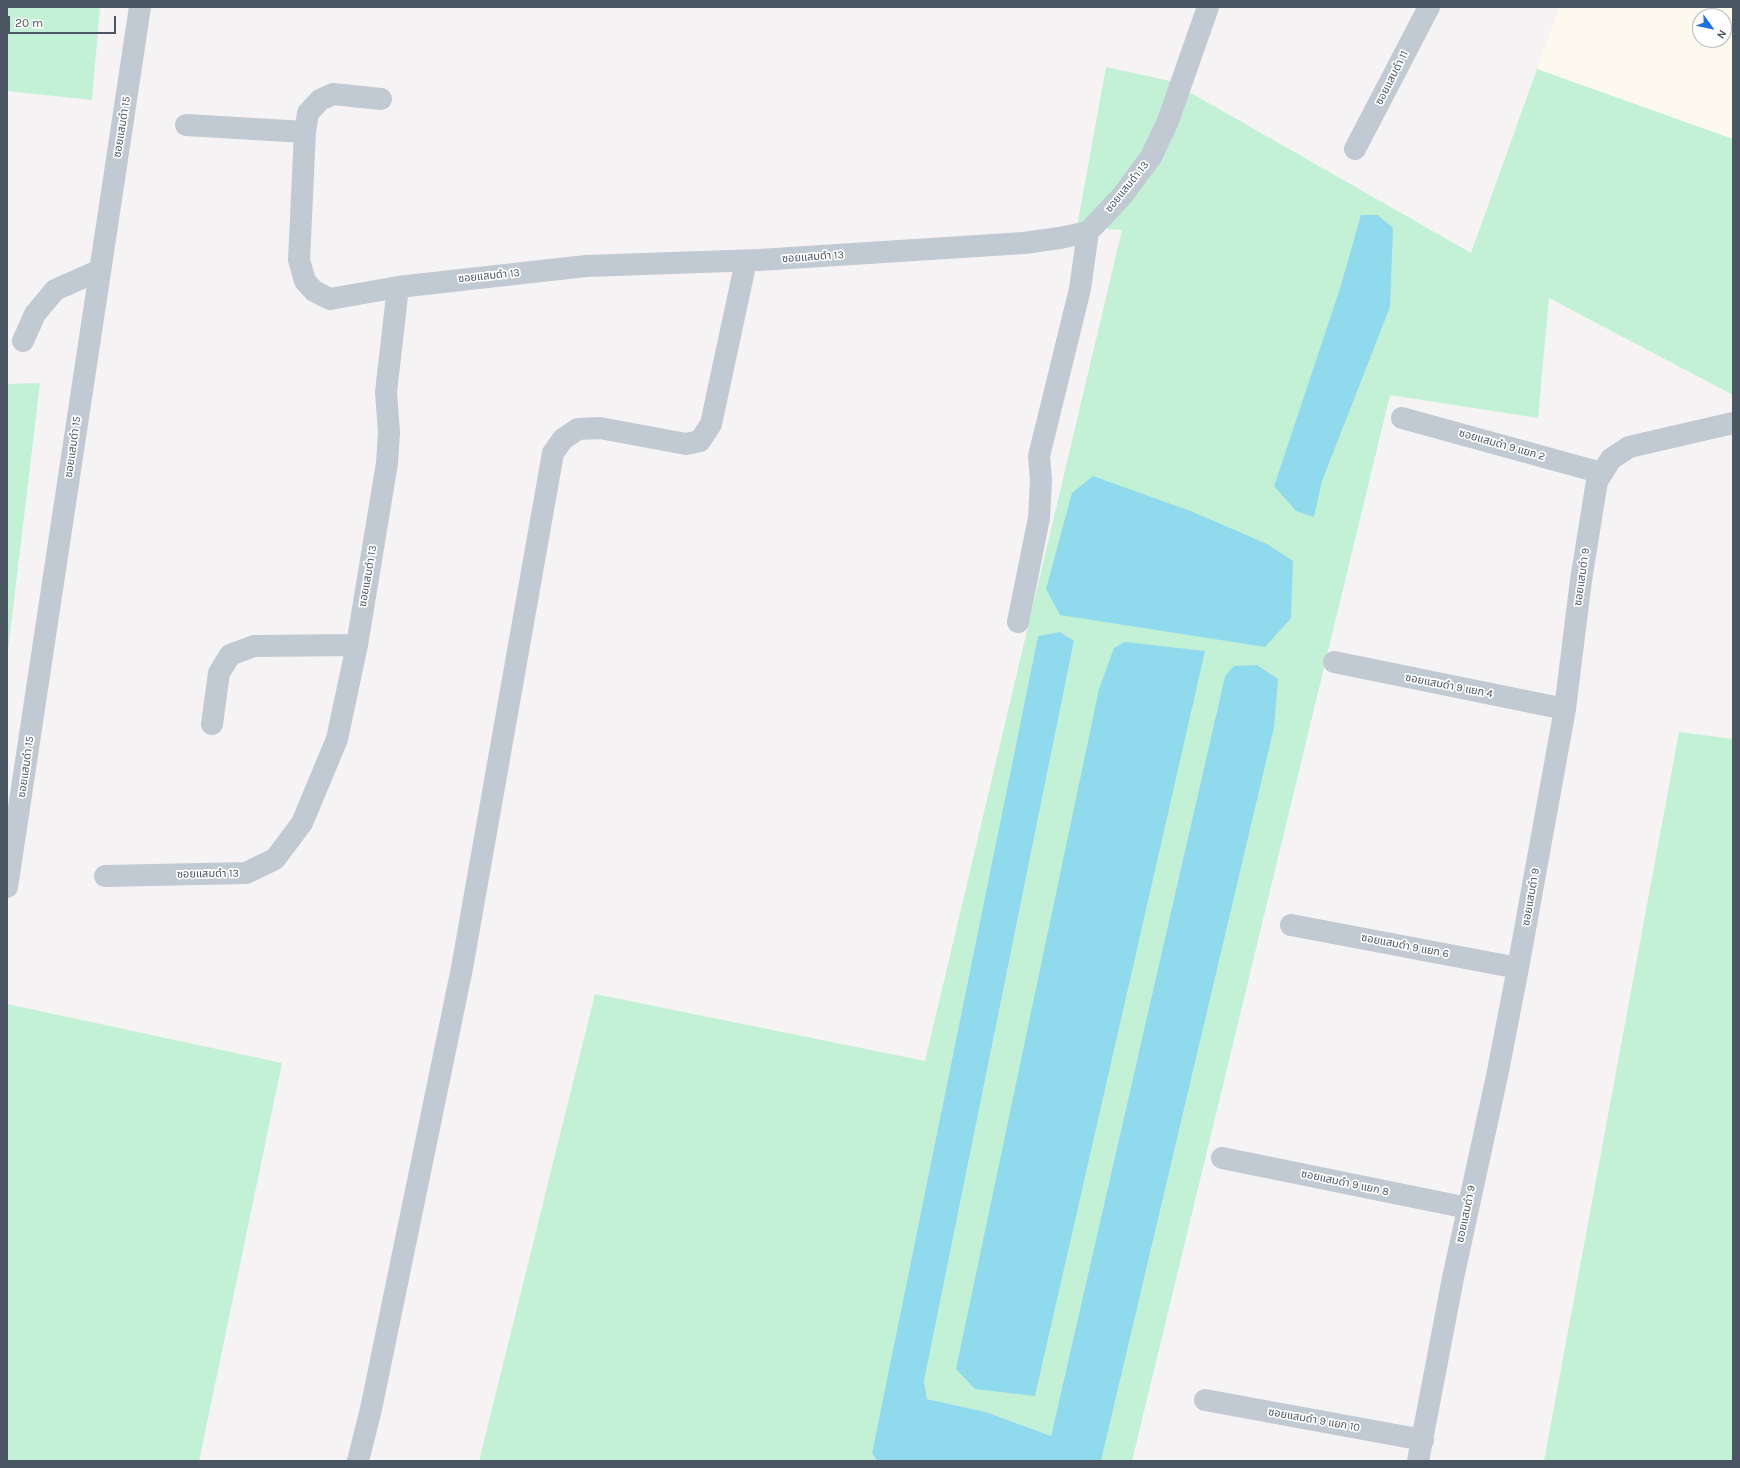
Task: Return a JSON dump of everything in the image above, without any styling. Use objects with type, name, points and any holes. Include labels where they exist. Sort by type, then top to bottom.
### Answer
[{"type":"street","name":"ซอยแสมดำ 15","points":[[7,887],[140,7]]},
{"type":"street","name":"ซอยแสมดำ 13","points":[[105,876],[246,874],[275,859],[302,823],[337,739],[356,645],[387,464],[390,433],[386,392],[398,287],[586,266],[746,261],[1024,243],[1088,232],[1122,196],[1151,158],[1168,121],[1208,7]]},
{"type":"street","name":"ซอยแสมดำ 11","points":[[1355,149],[1428,7]]},
{"type":"street","points":[[381,99],[333,94],[320,100],[308,113],[305,132],[299,260],[305,281],[314,291],[330,299],[398,287]]},
{"type":"street","points":[[186,125],[305,132]]},
{"type":"street","points":[[1018,622],[1038,518],[1041,480],[1039,456],[1080,289],[1088,232]]},
{"type":"street","points":[[358,1461],[371,1409],[462,968],[553,453],[563,439],[578,429],[600,428],[686,444],[700,441],[711,424],[746,261]]},
{"type":"street","points":[[24,341],[35,314],[55,290],[100,270]]},
{"type":"street","name":"ซอยแสมดำ 9 แยก 2","points":[[1402,418],[1602,473]]},
{"type":"street","name":"ซอยแสมดำ 9","points":[[1421,1451],[1468,1208],[1497,1076],[1518,968],[1565,709],[1581,580],[1597,481],[1611,458],[1629,447],[1733,424]]},
{"type":"street","points":[[212,724],[219,673],[230,655],[254,646],[356,645]]},
{"type":"street","name":"ซอยแสมดำ 9 แยก 4","points":[[1334,662],[1565,709]]},
{"type":"street","name":"ซอยแสมดำ 9 แยก 6","points":[[1291,925],[1518,968]]},
{"type":"street","name":"ซอยแสมดำ 9 แยก 8","points":[[1222,1158],[1468,1208]]},
{"type":"street","name":"ซอยแสมดำ 9 แยก 10","points":[[1206,1400],[1421,1451]]},
{"type":"shaded area","points":[[1559,7],[1733,7],[1733,139],[1537,69]]},
{"type":"green space","points":[[7,7],[100,7],[92,100],[7,91]]},
{"type":"green space","points":[[1106,67],[1170,81],[1471,253],[1537,69],[1733,139],[1733,395],[1549,298],[1538,418],[1390,395],[1132,1461],[1101,1461],[1274,728],[1225,676],[1051,1436],[986,1412],[927,1399],[924,1381],[1074,642],[1060,632],[1038,636],[872,1453],[877,1461],[479,1461],[595,994],[925,1061],[1122,230],[1077,227]],"holes":[[[1341,285],[1322,481],[1314,516],[1274,486]],[[1204,651],[1035,1395],[996,1391]]]},
{"type":"green space","points":[[40,383],[7,659],[7,384]]},
{"type":"green space","points":[[1679,732],[1733,739],[1733,1461],[1544,1461]]},
{"type":"green space","points":[[7,1004],[282,1063],[199,1461],[7,1461]]},
{"type":"water","points":[[1361,215],[1378,215],[1393,228],[1390,307],[1322,481],[1314,517],[1296,511],[1274,486],[1341,285]]},
{"type":"water","points":[[1093,476],[1193,512],[1267,544],[1293,561],[1291,618],[1265,647],[1060,615],[1046,589],[1072,493]]},
{"type":"water","points":[[1060,632],[1074,641],[924,1381],[927,1399],[986,1412],[1051,1436],[1225,676],[1234,666],[1257,665],[1278,679],[1274,728],[1101,1461],[877,1461],[872,1453],[1038,636]]},
{"type":"water","points":[[1125,642],[1205,651],[1035,1396],[975,1389],[956,1369],[1099,689],[1114,648]]}]
